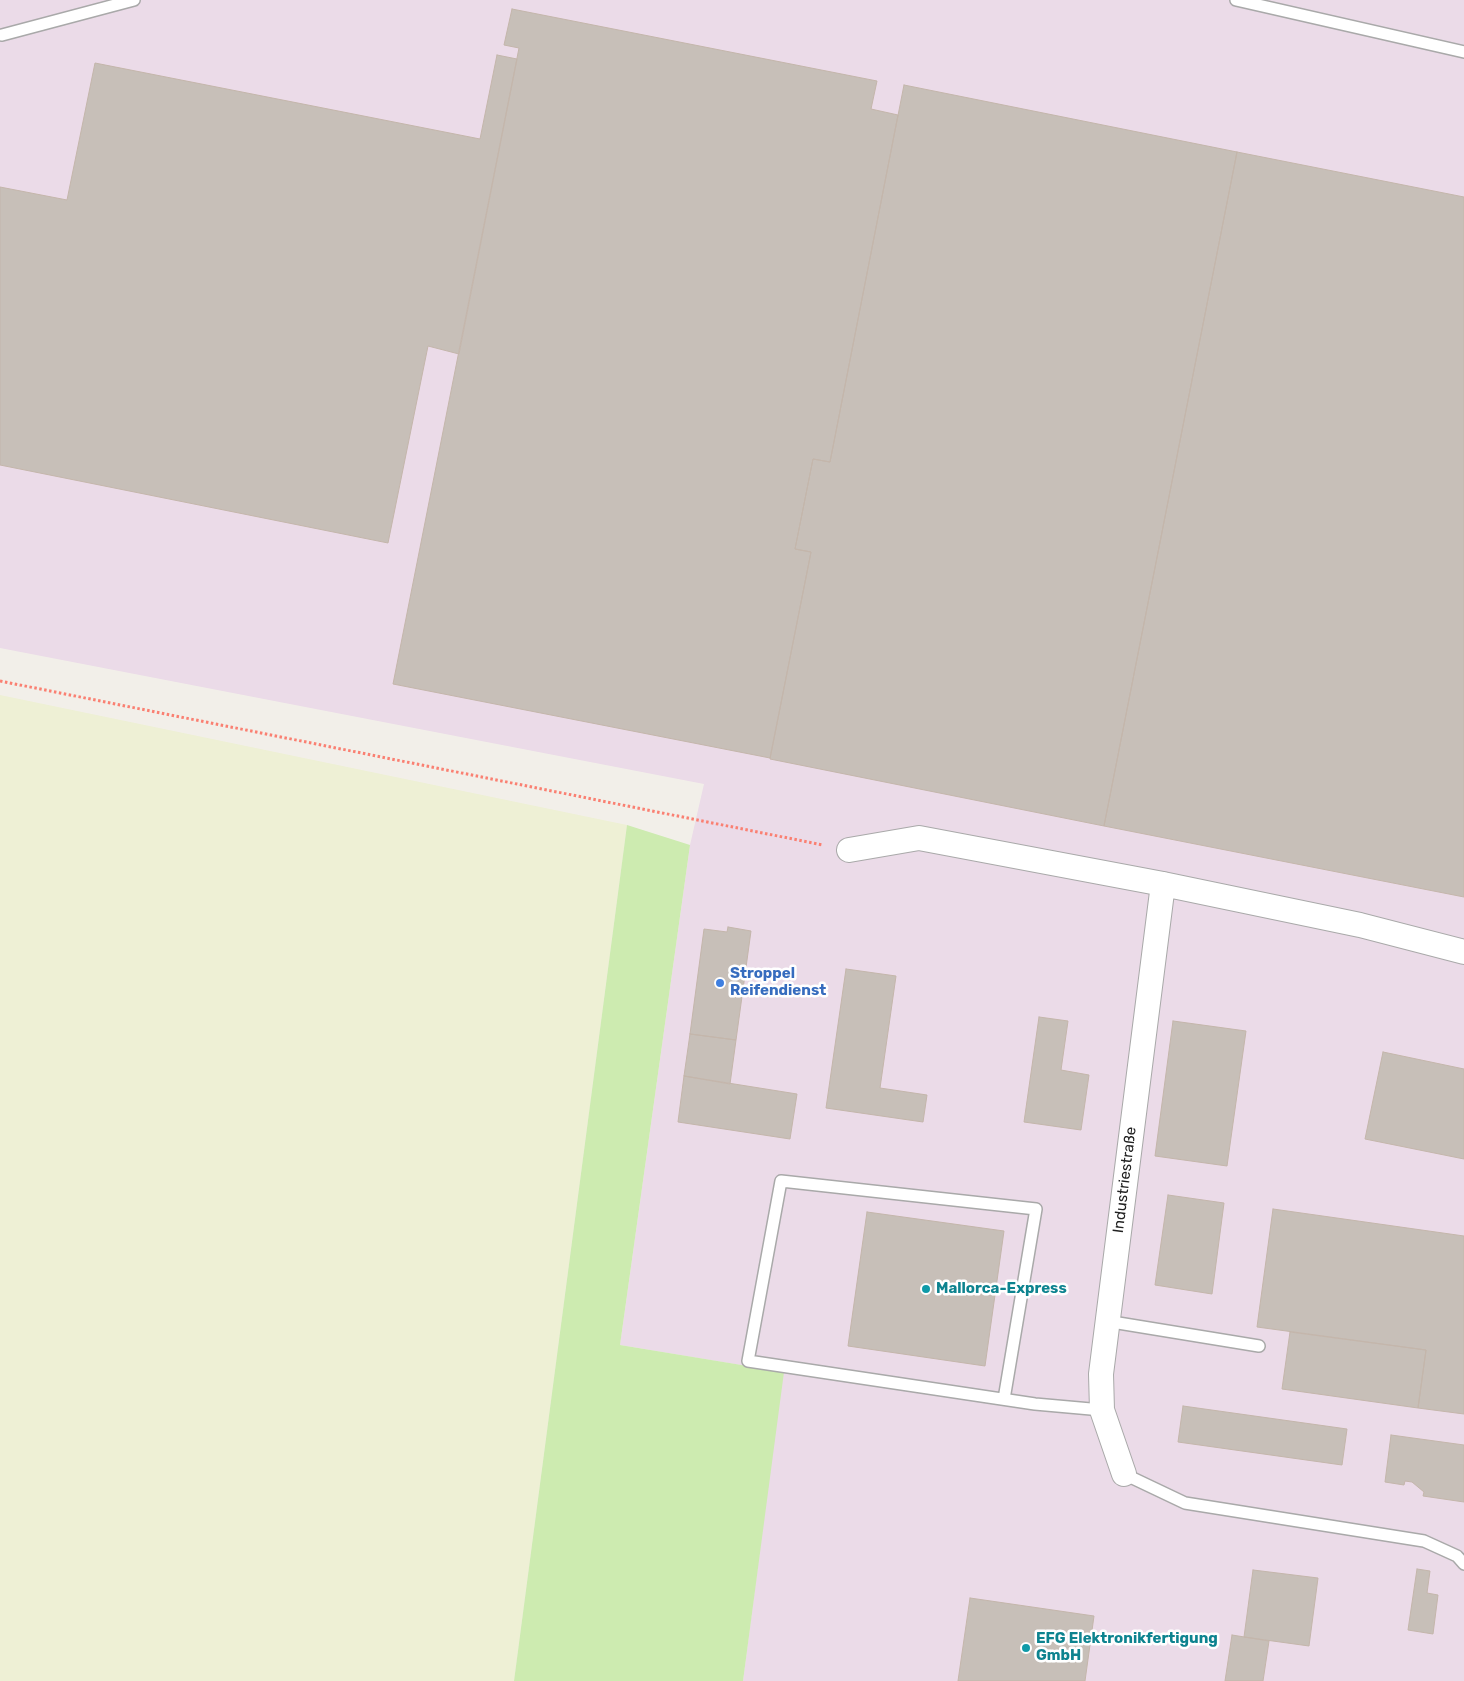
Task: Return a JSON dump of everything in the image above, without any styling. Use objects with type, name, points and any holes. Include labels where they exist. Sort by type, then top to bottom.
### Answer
[{"type":"street","points":[[849,850],[919,838],[1163,884],[1360,925],[1464,952]]},
{"type":"street","name":"Industriestraße","points":[[1124,1474],[1102,1410],[1102,1374],[1106,1322],[1163,884]]},
{"type":"lane","points":[[2,35],[134,0]]},
{"type":"lane","points":[[1236,0],[1464,52]]},
{"type":"lane","points":[[1004,1399],[1036,1209],[781,1181],[748,1361],[1004,1399],[1102,1410]]},
{"type":"lane","points":[[1106,1322],[1259,1346]]},
{"type":"lane","points":[[1124,1474],[1186,1504],[1424,1541],[1457,1556],[1464,1564]]},
{"type":"path","points":[[0,681],[849,850]]},
{"type":"shaded area","points":[[0,0],[1464,0],[1464,1681],[743,1681],[783,1372],[620,1345],[690,845],[704,784],[0,648]]},
{"type":"green space","points":[[0,695],[627,825],[514,1681],[0,1681]]},
{"type":"green space","points":[[627,825],[690,845],[620,1345],[784,1372],[743,1681],[514,1681]]},
{"type":"building","points":[[512,9],[877,81],[871,109],[898,115],[830,462],[813,459],[795,549],[811,552],[770,758],[393,684],[519,48],[504,45]]},
{"type":"building","points":[[497,55],[517,59],[459,354],[428,346],[388,543],[0,465],[0,187],[67,200],[95,63],[480,139]]},
{"type":"building","points":[[904,85],[1237,152],[1104,826],[770,759],[811,552],[795,549],[813,459],[830,462]]},
{"type":"building","points":[[1237,152],[1464,197],[1464,897],[1104,826]]},
{"type":"building","name":"Stroppel Reifendienst","points":[[728,927],[751,931],[736,1040],[690,1034],[704,929],[727,932]]},
{"type":"building","points":[[846,969],[896,976],[880,1088],[927,1095],[923,1122],[826,1108]]},
{"type":"building","points":[[1039,1017],[1068,1021],[1061,1070],[1089,1075],[1081,1130],[1024,1122]]},
{"type":"building","points":[[1173,1021],[1246,1031],[1227,1166],[1155,1156]]},
{"type":"building","points":[[690,1034],[736,1040],[730,1084],[684,1076]]},
{"type":"building","points":[[1383,1052],[1464,1069],[1464,1159],[1365,1139]]},
{"type":"building","points":[[684,1076],[797,1094],[790,1139],[678,1122]]},
{"type":"building","points":[[1168,1195],[1224,1203],[1212,1294],[1155,1285]]},
{"type":"building","points":[[1273,1209],[1464,1236],[1464,1414],[1418,1408],[1426,1350],[1257,1327]]},
{"type":"building","name":"Mallorca-Express","points":[[867,1212],[1004,1231],[985,1366],[848,1346]]},
{"type":"building","points":[[1290,1332],[1426,1350],[1418,1408],[1282,1389]]},
{"type":"building","points":[[1183,1406],[1347,1429],[1342,1465],[1178,1442]]},
{"type":"building","points":[[1391,1435],[1464,1445],[1464,1502],[1423,1496],[1424,1492],[1412,1482],[1405,1481],[1404,1485],[1385,1482]]},
{"type":"building","points":[[1417,1569],[1430,1571],[1427,1593],[1438,1595],[1433,1634],[1408,1630]]},
{"type":"building","points":[[1253,1570],[1318,1578],[1309,1646],[1244,1637]]},
{"type":"building","name":"EFG Elektronikfertigung GmbH","points":[[970,1598],[1094,1616],[1085,1681],[958,1681]]},
{"type":"building","points":[[1232,1635],[1269,1641],[1263,1681],[1225,1681]]},
{"type":"place","name":"Stroppel Reifendienst","points":[[720,983]]},
{"type":"place","name":"Mallorca-Express","points":[[926,1289]]},
{"type":"place","name":"EFG Elektronikfertigung GmbH","points":[[1026,1648]]}]
